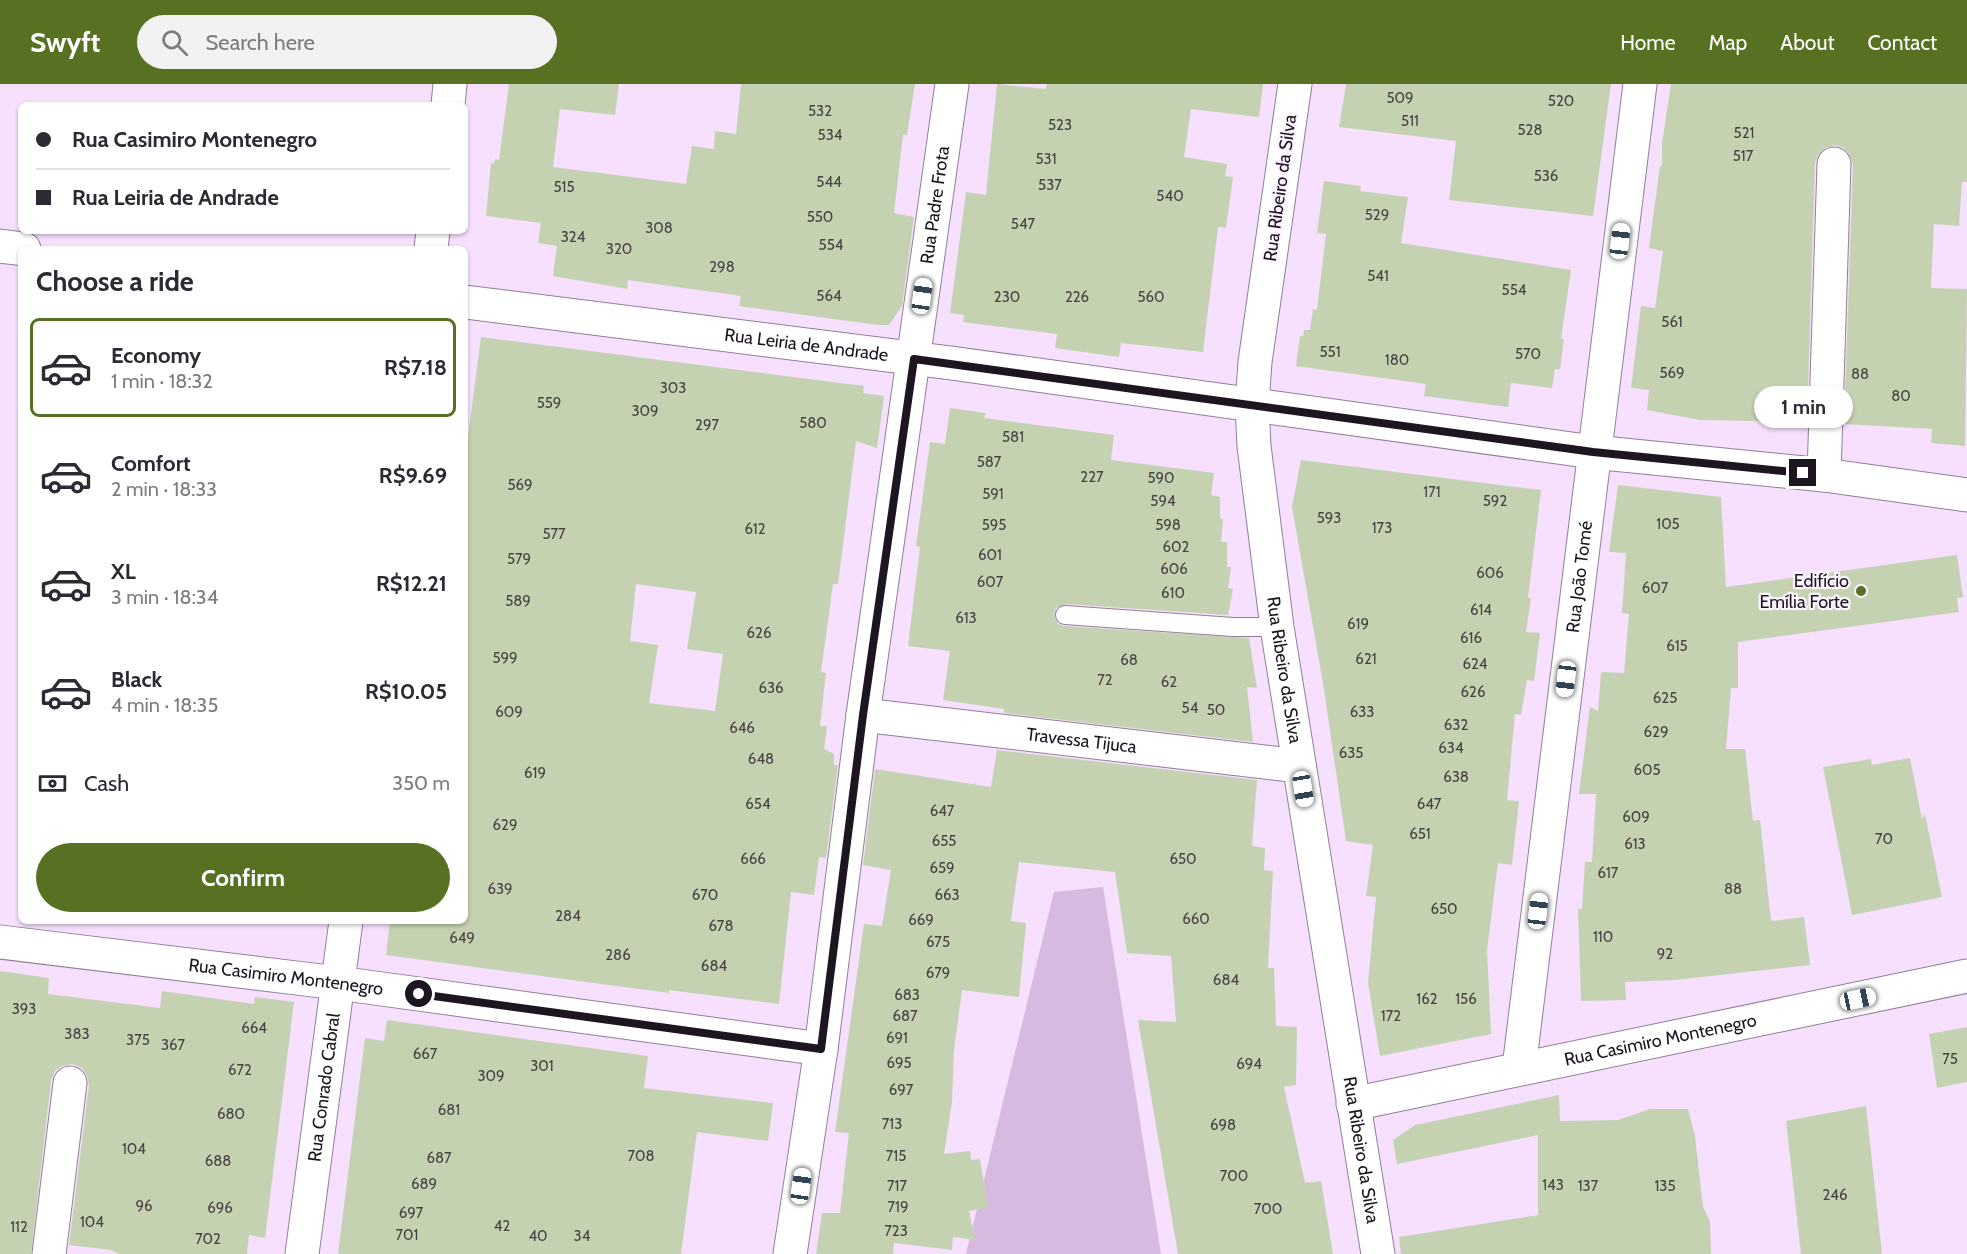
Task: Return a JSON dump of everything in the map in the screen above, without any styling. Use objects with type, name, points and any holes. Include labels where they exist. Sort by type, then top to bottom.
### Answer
[{"type":"street","points":[[448,102],[450,84]]},
{"type":"street","name":"Rua Padre Frota","points":[[790,1254],[821,1049],[863,715],[952,84]]},
{"type":"street","name":"Rua Ribeiro da Silva","points":[[1295,84],[1255,363],[1252,404],[1254,446],[1277,627],[1378,1254]]},
{"type":"street","name":"Rua João Tomé","points":[[1519,1068],[1640,84]]},
{"type":"street","points":[[1824,475],[1834,164]]},
{"type":"street","points":[[0,246],[18,248]]},
{"type":"street","name":"Rua Leiria de Andrade","points":[[468,302],[914,359],[1593,452],[1824,475],[1967,495]]},
{"type":"street","name":"Travessa Tijuca","points":[[863,715],[1299,766]]},
{"type":"street","name":"Rua Conrado Cabral","points":[[302,1254],[346,924]]},
{"type":"street","name":"Rua Casimiro Montenegro","points":[[0,942],[338,982],[821,1049]]},
{"type":"street","name":"Rua Casimiro Montenegro","points":[[1353,1104],[1967,976]]},
{"type":"street","points":[[49,1254],[70,1083]]},
{"type":"lane","points":[[1065,615],[1233,627],[1277,627]]},
{"type":"shaded area","points":[[1103,887],[1161,1254],[966,1254],[1054,892]]},
{"type":"building","points":[[509,84],[619,84],[615,115],[560,109],[553,167],[686,184],[692,146],[714,149],[715,131],[736,134],[741,84],[915,84],[907,135],[903,135],[894,213],[914,217],[902,306],[889,325],[878,325],[739,306],[741,296],[628,280],[627,289],[553,276],[557,246],[538,243],[541,223],[486,216],[491,163],[494,164],[495,159],[499,160]]},
{"type":"building","points":[[997,84],[1046,89],[1047,84],[1263,84],[1259,117],[1191,109],[1184,157],[1227,164],[1225,176],[1233,177],[1226,228],[1218,227],[1203,352],[1121,343],[1119,357],[1055,348],[1057,334],[963,322],[964,315],[950,313],[966,192],[986,195]]},
{"type":"building","points":[[1346,84],[1611,84],[1593,216],[1449,200],[1456,141],[1339,127]]},
{"type":"building","points":[[1671,84],[1967,84],[1967,182],[1962,182],[1959,226],[1934,224],[1931,288],[1967,289],[1965,446],[1931,443],[1932,429],[1844,424],[1853,165],[1850,155],[1844,148],[1835,145],[1825,148],[1818,155],[1815,163],[1807,422],[1700,420],[1647,410],[1649,390],[1631,388],[1641,306],[1655,308],[1663,251],[1649,248],[1660,166],[1662,166],[1662,143]]},
{"type":"building","points":[[1324,181],[1361,186],[1360,191],[1408,197],[1401,243],[1571,270],[1561,339],[1564,339],[1560,369],[1555,369],[1552,388],[1511,383],[1508,407],[1424,396],[1426,384],[1296,366],[1300,336],[1303,336],[1304,330],[1310,330],[1313,309],[1317,310],[1326,234],[1317,233]]},
{"type":"building","points":[[481,337],[864,386],[863,393],[884,396],[877,448],[856,441],[838,584],[833,584],[821,672],[826,673],[820,726],[827,726],[824,749],[834,754],[834,765],[838,765],[826,858],[819,857],[814,895],[791,892],[779,1004],[669,990],[669,993],[386,955],[390,924],[468,924],[468,437]],"holes":[[[636,584],[696,592],[687,649],[723,654],[715,711],[649,703],[658,645],[630,641]]]},
{"type":"building","points":[[950,408],[986,413],[984,418],[1114,435],[1111,460],[1214,473],[1211,495],[1220,497],[1220,518],[1223,519],[1221,542],[1227,542],[1227,567],[1231,567],[1228,588],[1233,589],[1228,615],[1066,604],[1056,608],[1054,615],[1058,624],[1064,626],[1249,638],[1257,688],[1247,687],[1253,742],[1004,713],[1004,709],[943,700],[950,651],[908,646],[920,547],[916,546],[930,442],[945,444]]},
{"type":"building","points":[[1301,460],[1541,490],[1526,632],[1540,633],[1534,681],[1527,680],[1521,715],[1515,714],[1507,800],[1519,801],[1512,865],[1498,863],[1487,950],[1491,1034],[1380,1056],[1368,983],[1376,897],[1366,896],[1373,845],[1346,841],[1323,683],[1292,507]]},
{"type":"building","points":[[1618,485],[1721,497],[1726,587],[1957,555],[1963,597],[1957,598],[1959,612],[1738,642],[1738,688],[1731,688],[1726,749],[1745,749],[1753,821],[1760,820],[1771,921],[1804,917],[1810,965],[1675,980],[1625,982],[1626,1000],[1581,1001],[1578,909],[1582,909],[1585,862],[1592,862],[1596,794],[1579,794],[1590,707],[1598,711],[1601,672],[1624,673],[1629,614],[1622,613],[1626,553],[1609,552]]},
{"type":"building","points":[[997,750],[1257,780],[1252,846],[1265,848],[1264,870],[1273,871],[1268,968],[1274,968],[1276,1026],[1297,1027],[1296,1085],[1284,1087],[1305,1183],[1321,1181],[1333,1254],[1178,1254],[1138,1020],[1176,1022],[1171,956],[1127,953],[1115,872],[1019,862],[1011,921],[1026,923],[1019,997],[962,990],[954,1050],[952,1102],[944,1154],[970,1151],[971,1160],[980,1159],[988,1208],[969,1211],[975,1240],[953,1237],[952,1250],[894,1243],[893,1254],[816,1254],[822,1213],[840,1213],[849,1133],[835,1132],[864,924],[882,926],[891,870],[863,865],[875,769],[991,787]]},
{"type":"building","points":[[1910,758],[1922,819],[1925,814],[1942,897],[1852,915],[1823,767],[1871,759],[1872,765]]},
{"type":"building","points":[[0,971],[49,978],[48,994],[160,1008],[162,991],[254,1004],[255,997],[294,1002],[265,1238],[249,1235],[247,1254],[119,1254],[111,1250],[69,1245],[89,1085],[82,1068],[72,1064],[62,1066],[55,1071],[51,1081],[31,1254],[0,1254]]},
{"type":"building","points":[[387,1020],[648,1056],[644,1088],[773,1103],[768,1141],[697,1132],[681,1254],[338,1254],[365,1038],[384,1041]]},
{"type":"building","points":[[1967,1027],[1967,1082],[1937,1088],[1929,1034]]},
{"type":"building","points":[[1559,1095],[1560,1121],[1618,1120],[1650,1109],[1688,1109],[1695,1136],[1703,1207],[1710,1221],[1711,1254],[1401,1254],[1399,1237],[1538,1215],[1538,1135],[1397,1164],[1393,1140],[1415,1125]]},
{"type":"building","points":[[1866,1106],[1882,1254],[1801,1254],[1786,1121]]},
{"type":"place","name":"Edifício Emília Forte","points":[[1861,591]]},
{"type":"route","points":[[419,994],[821,1049],[863,715],[914,359],[1593,452],[1803,473]]}]
